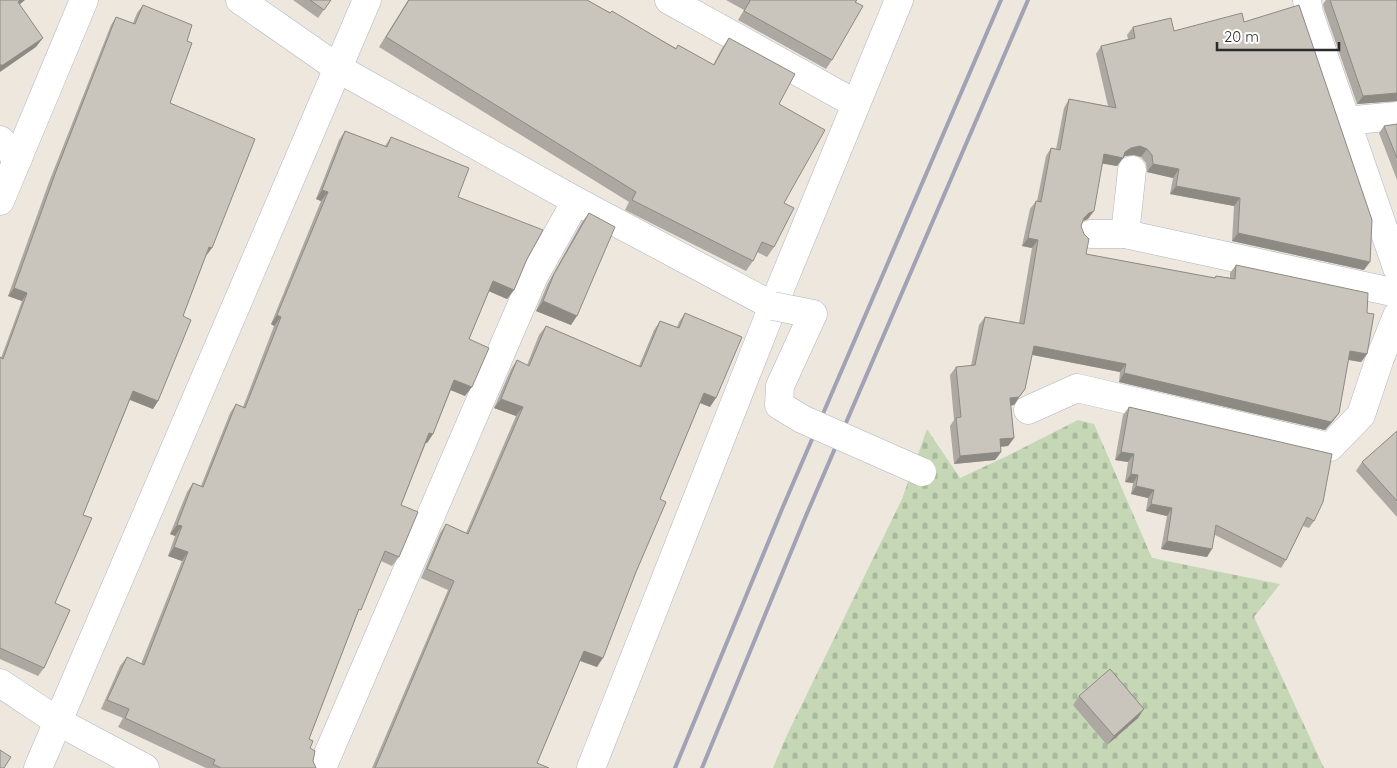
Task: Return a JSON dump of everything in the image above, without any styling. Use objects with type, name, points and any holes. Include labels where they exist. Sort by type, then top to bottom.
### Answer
[{"type":"street","points":[[0,201],[9,150],[84,0]]},
{"type":"street","points":[[240,0],[339,69],[576,201],[773,306],[813,314],[780,386],[779,405],[802,419],[922,472]]},
{"type":"street","points":[[38,768],[367,0]]},
{"type":"street","points":[[669,0],[856,104]]},
{"type":"street","points":[[590,768],[773,306],[899,0]]},
{"type":"street","points":[[1307,0],[1308,13],[1397,268]]},
{"type":"street","points":[[1345,121],[1397,116]]},
{"type":"street","points":[[1125,234],[1132,170]]},
{"type":"street","points":[[322,768],[534,276],[576,201]]},
{"type":"street","points":[[1091,234],[1125,234],[1397,293]]},
{"type":"street","points":[[1028,410],[1077,388],[1330,447],[1361,414],[1388,367],[1397,316]]},
{"type":"street","points":[[0,683],[57,721],[145,768]]},
{"type":"green space","points":[[1078,420],[1094,424],[1152,558],[1280,584],[1254,617],[1324,768],[773,768],[787,735],[902,499],[927,429],[960,478]]},
{"type":"building","points":[[0,0],[20,0],[18,2],[43,38],[3,65],[0,65]]},
{"type":"building","points":[[310,0],[331,0],[324,10]]},
{"type":"building","points":[[409,0],[587,0],[610,13],[612,11],[676,49],[678,45],[714,65],[729,38],[795,74],[779,104],[825,130],[784,203],[794,208],[774,247],[762,242],[753,261],[632,200],[636,192],[386,37]]},
{"type":"building","points":[[749,0],[857,0],[855,2],[863,6],[832,60],[744,11]]},
{"type":"building","points":[[1330,0],[1397,0],[1397,93],[1363,96]]},
{"type":"building","points":[[143,5],[192,25],[187,41],[192,43],[170,103],[255,139],[212,248],[209,247],[183,316],[191,320],[158,401],[133,391],[83,515],[92,518],[55,603],[70,610],[44,668],[0,648],[0,357],[3,359],[27,293],[14,288],[55,174],[116,17],[135,24]]},
{"type":"building","points":[[1299,5],[1372,220],[1370,262],[1238,233],[1240,198],[1176,186],[1179,169],[1153,164],[1152,155],[1147,149],[1140,146],[1125,152],[1123,158],[1104,154],[1094,211],[1084,218],[1081,226],[1084,234],[1089,239],[1086,254],[1215,278],[1216,276],[1235,279],[1236,265],[1368,293],[1367,313],[1374,314],[1367,354],[1350,351],[1339,413],[1331,422],[1124,373],[1126,364],[1034,346],[1025,389],[1019,397],[1010,398],[1014,438],[1000,439],[1001,452],[960,456],[956,418],[961,417],[956,367],[975,365],[985,317],[1024,324],[1038,240],[1028,238],[1036,201],[1041,202],[1051,148],[1060,150],[1069,99],[1116,108],[1101,46],[1135,38],[1133,27],[1171,18],[1174,31],[1242,13],[1244,22]]},
{"type":"building","points":[[1397,124],[1397,158],[1384,126]]},
{"type":"building","points":[[345,131],[387,147],[391,137],[469,168],[458,197],[543,230],[527,259],[514,290],[493,281],[469,339],[489,348],[472,387],[454,380],[433,434],[429,433],[401,505],[418,512],[399,557],[385,551],[361,610],[359,609],[309,739],[313,741],[310,748],[315,751],[313,761],[316,768],[221,768],[213,764],[215,760],[125,718],[129,709],[107,700],[127,657],[144,665],[188,552],[174,547],[182,526],[177,525],[193,483],[203,487],[236,404],[245,408],[281,317],[277,315],[328,192],[322,190]]},
{"type":"building","points":[[589,213],[615,227],[577,316],[543,301],[554,274]]},
{"type":"building","points":[[685,313],[742,337],[716,398],[704,393],[660,499],[666,502],[636,572],[603,658],[584,651],[537,763],[549,768],[375,768],[454,581],[427,569],[446,524],[468,534],[523,407],[501,399],[517,360],[529,366],[546,326],[641,367],[660,321],[679,328]]},
{"type":"building","points":[[1129,407],[1332,454],[1323,502],[1314,521],[1307,517],[1286,560],[1216,525],[1212,549],[1167,541],[1172,508],[1151,504],[1154,490],[1136,486],[1138,475],[1131,474],[1134,454],[1121,452]]},
{"type":"building","points":[[1397,431],[1397,501],[1362,462]]},
{"type":"building","points":[[1110,669],[1144,709],[1114,736],[1079,696]]},
{"type":"building","points":[[0,750],[11,757],[4,768],[0,768]]},
{"type":"railway","points":[[675,768],[782,509],[1001,0]]},
{"type":"railway","points":[[702,768],[805,518],[1028,0]]}]
